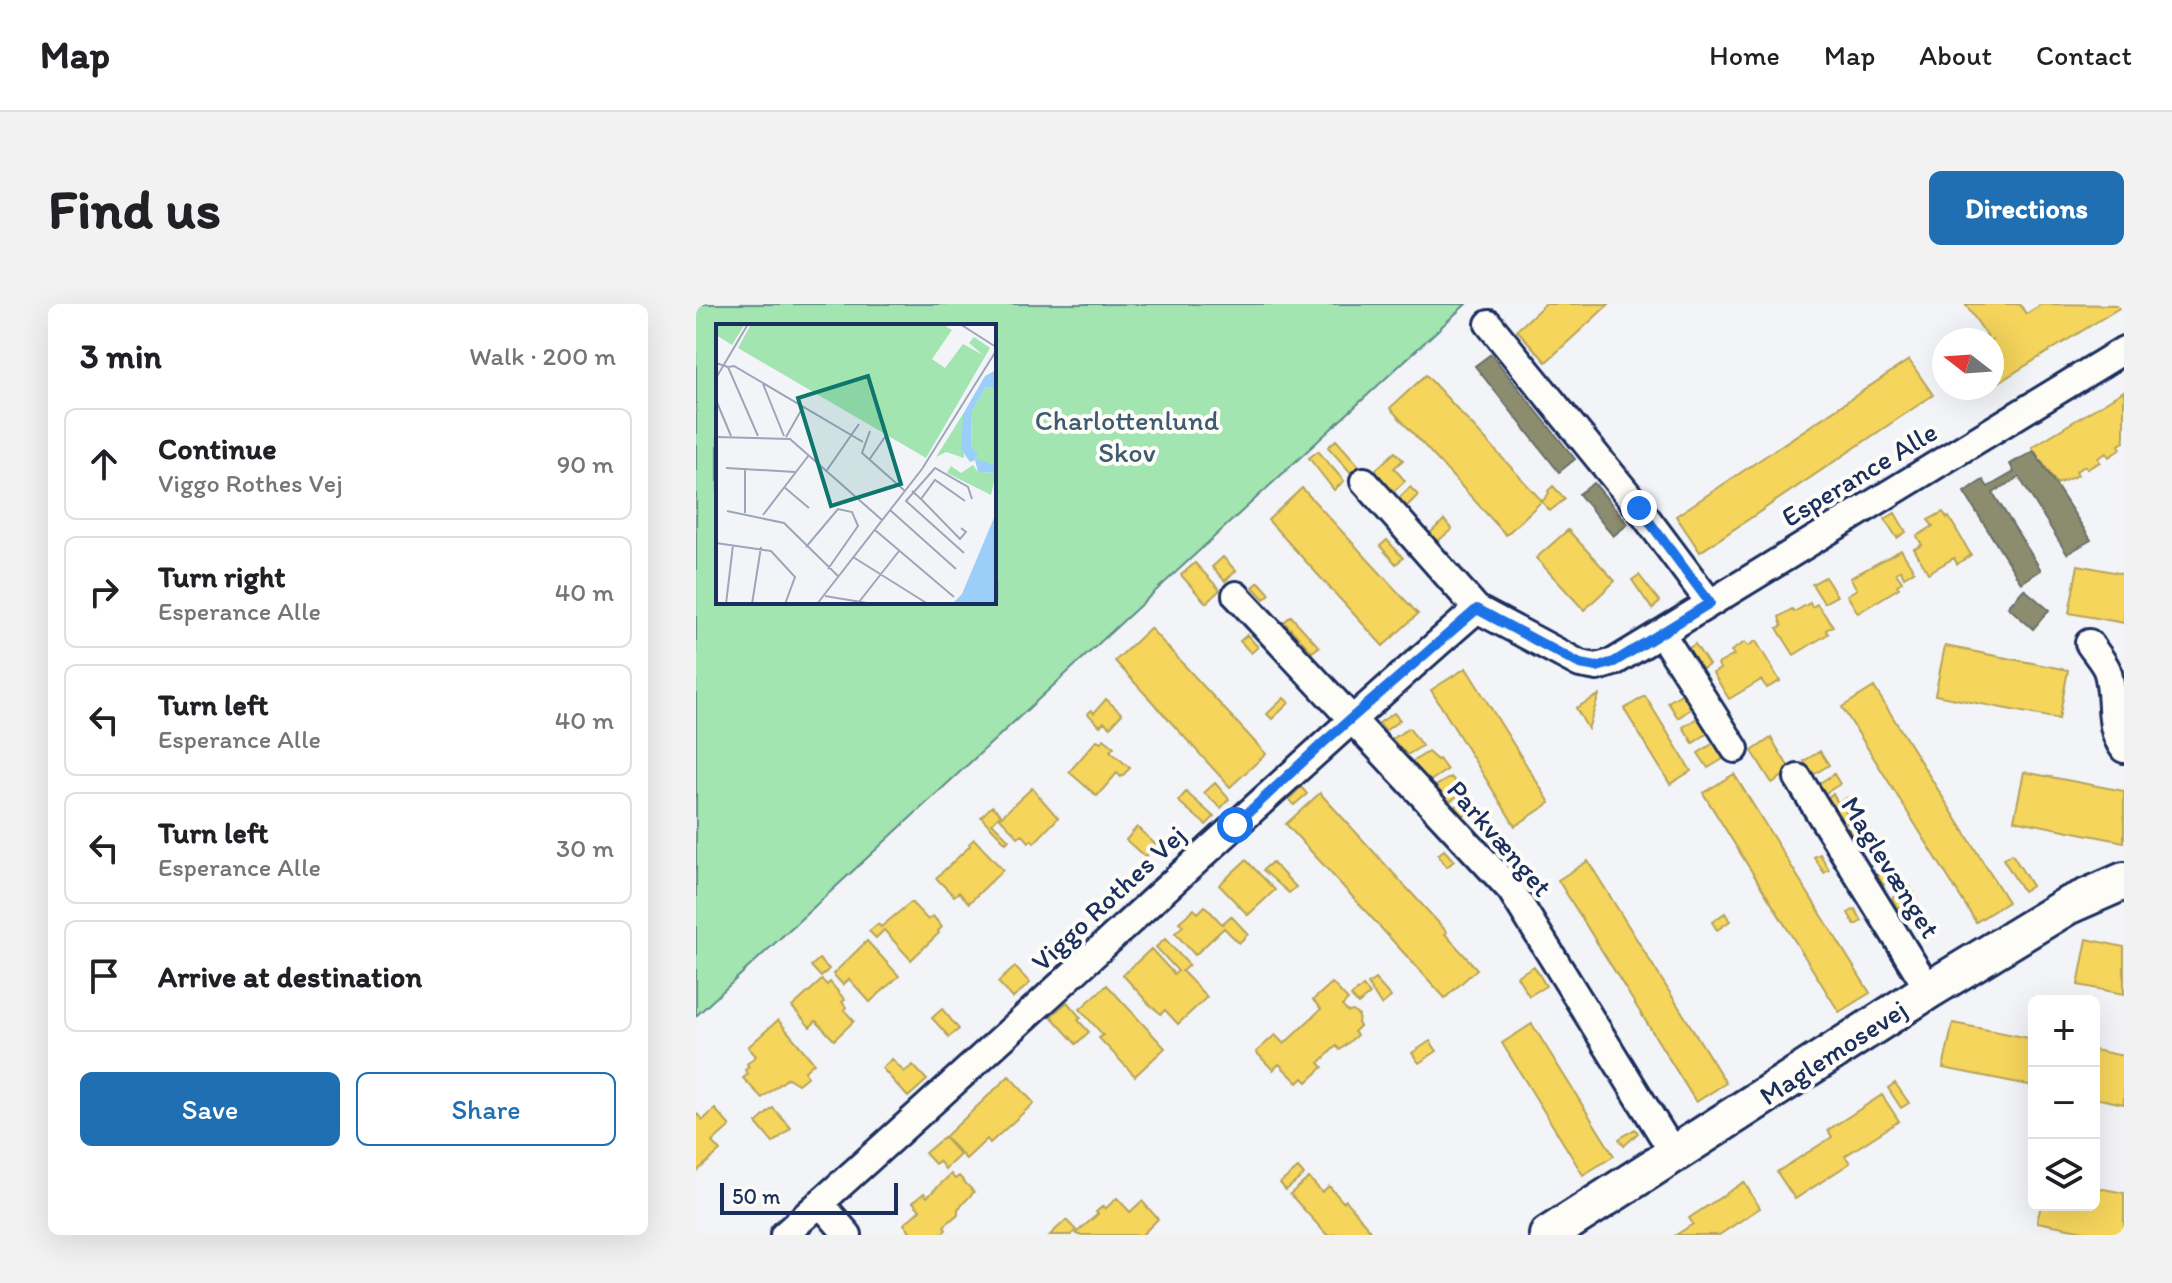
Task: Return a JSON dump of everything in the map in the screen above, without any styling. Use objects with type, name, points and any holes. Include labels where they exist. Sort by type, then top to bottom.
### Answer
[{"type":"street","points":[[1489,324],[1639,508],[1710,603]]},
{"type":"street","name":"Esperance Alle","points":[[1364,481],[1477,609],[1580,664],[1597,667],[1614,662],[2124,350]]},
{"type":"street","name":"Parkvænget","points":[[1236,595],[1511,890],[1674,1154]]},
{"type":"street","name":"Viggo Rothes Vej","points":[[784,1235],[1350,720],[1477,609]]},
{"type":"street","points":[[1661,633],[1735,749]]},
{"type":"street","points":[[2089,643],[2107,669],[2112,717],[2124,749]]},
{"type":"street","name":"Maglevænget","points":[[1798,778],[1929,990]]},
{"type":"street","name":"Maglemosevej","points":[[1548,1235],[1929,990],[2067,906],[2124,881]]},
{"type":"street","points":[[820,1203],[848,1235]]},
{"type":"green space","name":"Charlottenlund Skov","points":[[696,304],[1466,304],[696,1016]]},
{"type":"building: Homes","points":[[1545,304],[1609,304],[1546,362],[1517,330]]},
{"type":"building: Homes","points":[[1965,304],[2020,304],[2026,314],[2042,304],[2124,305],[2004,379],[2004,328],[1982,328]]},
{"type":"building: Homes","points":[[1909,360],[1932,394],[1700,552],[1676,516]]},
{"type":"building: Homes","points":[[1426,375],[1542,501],[1506,535],[1390,408]]},
{"type":"building: Homes","points":[[2124,391],[2124,442],[2119,445],[2121,449],[2109,457],[2106,453],[2098,458],[2100,462],[2087,469],[2085,466],[2076,471],[2078,475],[2057,484],[2032,447]]},
{"type":"building: Homes","points":[[1336,440],[1360,467],[1352,474],[1328,447]]},
{"type":"building: Homes","points":[[1318,451],[1344,481],[1334,490],[1309,458]]},
{"type":"building: Homes","points":[[1395,452],[1403,460],[1394,468],[1405,481],[1392,493],[1373,472]]},
{"type":"building: Homes","points":[[1553,486],[1565,499],[1550,511],[1542,502]]},
{"type":"building: Homes","points":[[1410,487],[1418,495],[1406,507],[1398,499]]},
{"type":"building: Homes","points":[[1302,488],[1418,614],[1383,646],[1268,520]]},
{"type":"building: Homes","points":[[1943,512],[1971,555],[1957,564],[1954,558],[1928,573],[1914,549],[1922,545],[1917,536],[1933,526],[1928,520]]},
{"type":"building: Homes","points":[[1895,513],[1906,532],[1897,538],[1885,519]]},
{"type":"building: Homes","points":[[1444,520],[1452,529],[1437,542],[1429,534]]},
{"type":"building: Homes","points":[[1568,530],[1615,581],[1584,610],[1536,558]]},
{"type":"building: Homes","points":[[1387,540],[1403,558],[1396,564],[1380,546]]},
{"type":"building: Homes","points":[[1901,550],[1914,571],[1904,577],[1901,570],[1896,573],[1902,582],[1897,585],[1899,588],[1858,613],[1847,595],[1857,589],[1850,578]]},
{"type":"building: Homes","points":[[1223,557],[1236,571],[1225,581],[1212,567]]},
{"type":"building: Homes","points":[[1195,563],[1220,590],[1206,603],[1181,575]]},
{"type":"building: Homes","points":[[2078,565],[2124,574],[2124,623],[2069,613]]},
{"type":"building: Homes","points":[[1639,575],[1660,602],[1652,609],[1632,580]]},
{"type":"building: Homes","points":[[1825,577],[1837,596],[1824,603],[1812,584]]},
{"type":"building: Homes","points":[[1259,582],[1270,594],[1264,599],[1253,587]]},
{"type":"building: Homes","points":[[1810,603],[1812,607],[1817,604],[1833,626],[1826,630],[1828,634],[1794,655],[1777,628],[1782,626],[1779,617]]},
{"type":"building: Homes","points":[[1291,616],[1319,647],[1312,652],[1284,622]]},
{"type":"building: Homes","points":[[1150,628],[1266,754],[1230,787],[1115,661]]},
{"type":"building: Homes","points":[[1247,635],[1258,647],[1251,653],[1240,641]]},
{"type":"building: Homes","points":[[1756,641],[1780,681],[1767,688],[1761,680],[1729,699],[1713,673],[1720,669],[1718,664],[1734,655],[1731,651],[1745,642],[1748,646]]},
{"type":"building: Homes","points":[[1695,644],[1709,665],[1699,671],[1685,651]]},
{"type":"building: Homes","points":[[1945,646],[2068,670],[2059,719],[1935,695]]},
{"type":"building: Homes","points":[[1466,668],[1550,803],[1515,826],[1431,690]]},
{"type":"building: Homes","points":[[1874,687],[2008,902],[1976,922],[1842,707]]},
{"type":"building: Homes","points":[[1683,693],[1692,708],[1678,718],[1668,702]]},
{"type":"building: Homes","points":[[1599,695],[1588,729],[1576,708]]},
{"type":"building: Homes","points":[[1645,696],[1691,771],[1670,784],[1624,709]]},
{"type":"building: Homes","points":[[1284,698],[1289,703],[1272,719],[1267,714]]},
{"type":"building: Homes","points":[[1106,699],[1122,714],[1110,727],[1104,722],[1100,726],[1088,714],[1091,710],[1094,713]]},
{"type":"building: Homes","points":[[1394,713],[1400,720],[1385,731],[1379,723]]},
{"type":"building: Homes","points":[[1699,717],[1708,733],[1693,743],[1683,727]]},
{"type":"building: Homes","points":[[1409,728],[1422,746],[1407,755],[1392,739]]},
{"type":"building: Homes","points":[[1771,738],[1791,771],[1772,783],[1752,751]]},
{"type":"building: Homes","points":[[1104,739],[1114,747],[1110,751],[1130,768],[1121,777],[1117,773],[1097,796],[1069,772],[1097,740],[1101,742]]},
{"type":"building: Homes","points":[[1714,743],[1723,759],[1708,768],[1698,753]]},
{"type":"building: Homes","points":[[1820,751],[1829,765],[1813,775],[1804,761]]},
{"type":"building: Homes","points":[[1428,752],[1439,759],[1447,770],[1430,781],[1412,762]]},
{"type":"building: Homes","points":[[2024,772],[2124,791],[2124,842],[2014,820]]},
{"type":"building: Homes","points":[[1734,774],[1870,993],[1839,1012],[1703,793]]},
{"type":"building: Homes","points":[[1834,774],[1840,784],[1824,794],[1818,784]]},
{"type":"building: Homes","points":[[1451,777],[1464,792],[1449,802],[1434,787]]},
{"type":"building: Homes","points":[[1215,783],[1229,799],[1221,808],[1204,793]]},
{"type":"building: Homes","points":[[1301,787],[1307,794],[1294,805],[1289,799]]},
{"type":"building: Homes","points":[[1032,788],[1058,818],[1034,843],[1022,834],[1018,837],[1000,818]]},
{"type":"building: Homes","points":[[1186,792],[1214,817],[1206,825],[1178,801]]},
{"type":"building: Homes","points":[[1320,793],[1477,969],[1445,998],[1286,824]]},
{"type":"building: Homes","points":[[1833,794],[1838,803],[1848,797],[1854,807],[1846,812],[1851,820],[1844,825],[1828,797]]},
{"type":"building: Homes","points":[[1467,798],[1473,809],[1462,817],[1453,808]]},
{"type":"building: Homes","points":[[992,806],[1001,814],[992,823],[1009,840],[1006,843],[981,817]]},
{"type":"building: Homes","points":[[1863,820],[1870,831],[1855,841],[1848,830]]},
{"type":"building: Homes","points":[[1137,827],[1156,845],[1145,857],[1126,840]]},
{"type":"building: Homes","points":[[974,839],[1003,870],[969,903],[959,892],[954,896],[936,878]]},
{"type":"building: Homes","points":[[1444,850],[1454,861],[1447,867],[1438,855]]},
{"type":"building: Homes","points":[[1820,854],[1829,870],[1824,873],[1814,857]]},
{"type":"building: Homes","points":[[2012,854],[2032,886],[2023,891],[2003,859]]},
{"type":"building: Homes","points":[[1246,860],[1275,890],[1248,915],[1219,885]]},
{"type":"building: Homes","points":[[1588,861],[1726,1083],[1696,1102],[1558,880]]},
{"type":"building: Homes","points":[[1272,862],[1296,887],[1289,893],[1263,870]]},
{"type":"building: Homes","points":[[1891,867],[1896,877],[1883,885],[1877,875]]},
{"type":"building: Homes","points":[[1910,887],[1916,897],[1897,908],[1892,898]]},
{"type":"building: Homes","points":[[911,902],[928,920],[933,916],[942,927],[911,960],[884,930],[876,938],[869,931],[878,924],[881,927]]},
{"type":"building: Homes","points":[[1205,906],[1222,924],[1231,916],[1248,934],[1239,943],[1224,928],[1195,955],[1175,933],[1183,926],[1179,922],[1194,909],[1198,913]]},
{"type":"building: Homes","points":[[1855,909],[1862,921],[1855,925],[1848,913]]},
{"type":"building: Homes","points":[[1725,913],[1730,921],[1717,930],[1712,922]]},
{"type":"building: Homes","points":[[1165,939],[1189,965],[1182,971],[1207,997],[1178,1024],[1165,1010],[1161,1014],[1149,1004],[1123,975],[1151,949],[1174,974],[1178,971],[1156,947]]},
{"type":"building: Homes","points":[[2087,939],[2124,947],[2124,994],[2078,985]]},
{"type":"building: Homes","points":[[867,941],[899,976],[870,1002],[849,979],[843,985],[833,974]]},
{"type":"building: Homes","points":[[819,959],[829,969],[821,977],[811,966]]},
{"type":"building: Homes","points":[[1534,966],[1546,986],[1529,996],[1517,976]]},
{"type":"building: Homes","points":[[1015,967],[1030,983],[1013,998],[998,982]]},
{"type":"building: Homes","points":[[1375,979],[1391,997],[1381,1005],[1368,984]]},
{"type":"building: Homes","points":[[822,980],[827,985],[830,982],[845,1000],[842,1002],[846,1007],[844,1010],[854,1021],[834,1040],[816,1021],[810,1027],[792,1007]]},
{"type":"building: Homes","points":[[1332,983],[1348,1000],[1342,1006],[1359,1016],[1360,1026],[1354,1032],[1357,1035],[1340,1050],[1336,1046],[1319,1063],[1323,1067],[1307,1082],[1303,1078],[1298,1083],[1279,1064],[1273,1070],[1256,1052],[1275,1035],[1284,1044],[1321,1009],[1313,1000]]},
{"type":"building: Homes","points":[[1107,985],[1165,1048],[1135,1076],[1099,1038],[1103,1035],[1080,1009]]},
{"type":"building: Homes","points":[[1363,986],[1370,994],[1358,1004],[1351,996]]},
{"type":"building: Homes","points":[[1067,1002],[1089,1032],[1076,1044],[1051,1016]]},
{"type":"building: Homes","points":[[942,1009],[959,1029],[949,1037],[932,1018]]},
{"type":"building: Homes","points":[[778,1020],[814,1063],[805,1071],[807,1077],[798,1084],[788,1078],[762,1098],[743,1078],[748,1074],[745,1070],[749,1067],[747,1064],[756,1056],[748,1047]]},
{"type":"building: Homes","points":[[1953,1023],[2028,1038],[2028,1085],[1943,1068]]},
{"type":"building: Homes","points":[[1532,1024],[1614,1156],[1583,1175],[1502,1043]]},
{"type":"building: Homes","points":[[1430,1041],[1437,1051],[1419,1063],[1412,1053]]},
{"type":"building: Homes","points":[[2100,1051],[2124,1056],[2124,1104],[2100,1099]]},
{"type":"building: Homes","points":[[892,1059],[904,1072],[913,1065],[927,1080],[908,1097],[882,1068]]},
{"type":"building: Homes","points":[[1009,1076],[1034,1103],[990,1143],[987,1139],[966,1159],[945,1137]]},
{"type":"building: Homes","points":[[1895,1083],[1909,1103],[1901,1108],[1888,1088]]},
{"type":"building: Homes","points":[[1882,1095],[1899,1121],[1845,1156],[1850,1163],[1795,1199],[1777,1172],[1832,1137],[1828,1130]]},
{"type":"building: Homes","points":[[773,1108],[791,1128],[773,1143],[756,1123]]},
{"type":"building: Homes","points":[[715,1109],[730,1126],[712,1142],[720,1151],[696,1172],[696,1113],[703,1120]]},
{"type":"building: Homes","points":[[1635,1129],[1638,1133],[1624,1146],[1619,1139]]},
{"type":"building: Homes","points":[[944,1137],[960,1155],[945,1169],[939,1161],[935,1164],[925,1153]]},
{"type":"building: Homes","points":[[1298,1168],[1304,1175],[1286,1190],[1280,1183]]},
{"type":"building: Homes","points":[[951,1174],[955,1179],[959,1176],[974,1192],[958,1209],[958,1214],[944,1226],[946,1230],[941,1234],[913,1235],[904,1224],[920,1210],[913,1202],[924,1193],[927,1197]]},
{"type":"building: Homes","points":[[1309,1178],[1322,1192],[1329,1186],[1343,1202],[1346,1200],[1372,1233],[1327,1235],[1290,1194]]},
{"type":"building: Homes","points":[[1744,1182],[1760,1208],[1719,1235],[1676,1235],[1693,1224],[1689,1218]]},
{"type":"building: Homes","points":[[2100,1188],[2124,1193],[2124,1235],[2105,1235],[2037,1222],[2040,1211],[2100,1211]]},
{"type":"building: Homes","points":[[1117,1198],[1130,1212],[1142,1201],[1158,1219],[1142,1235],[1076,1233],[1103,1206],[1105,1209]]},
{"type":"building: Homes","points":[[1066,1220],[1076,1230],[1071,1235],[1050,1235]]},
{"type":"building: Industry","points":[[1491,354],[1575,459],[1559,472],[1475,366]]},
{"type":"building: Industry","points":[[2034,451],[2091,540],[2067,554],[2019,477],[1993,493],[2041,570],[2021,583],[1964,492],[1983,480],[1988,487],[2014,472],[2010,464]]},
{"type":"building: Industry","points":[[1594,483],[1628,524],[1613,536],[1579,494]]},
{"type":"building: Industry","points":[[2024,589],[2049,610],[2033,629],[2008,607]]},
{"type":"route","points":[[1235,825],[1324,742],[1477,609],[1580,664],[1597,667],[1614,662],[1710,603],[1639,508]]}]
